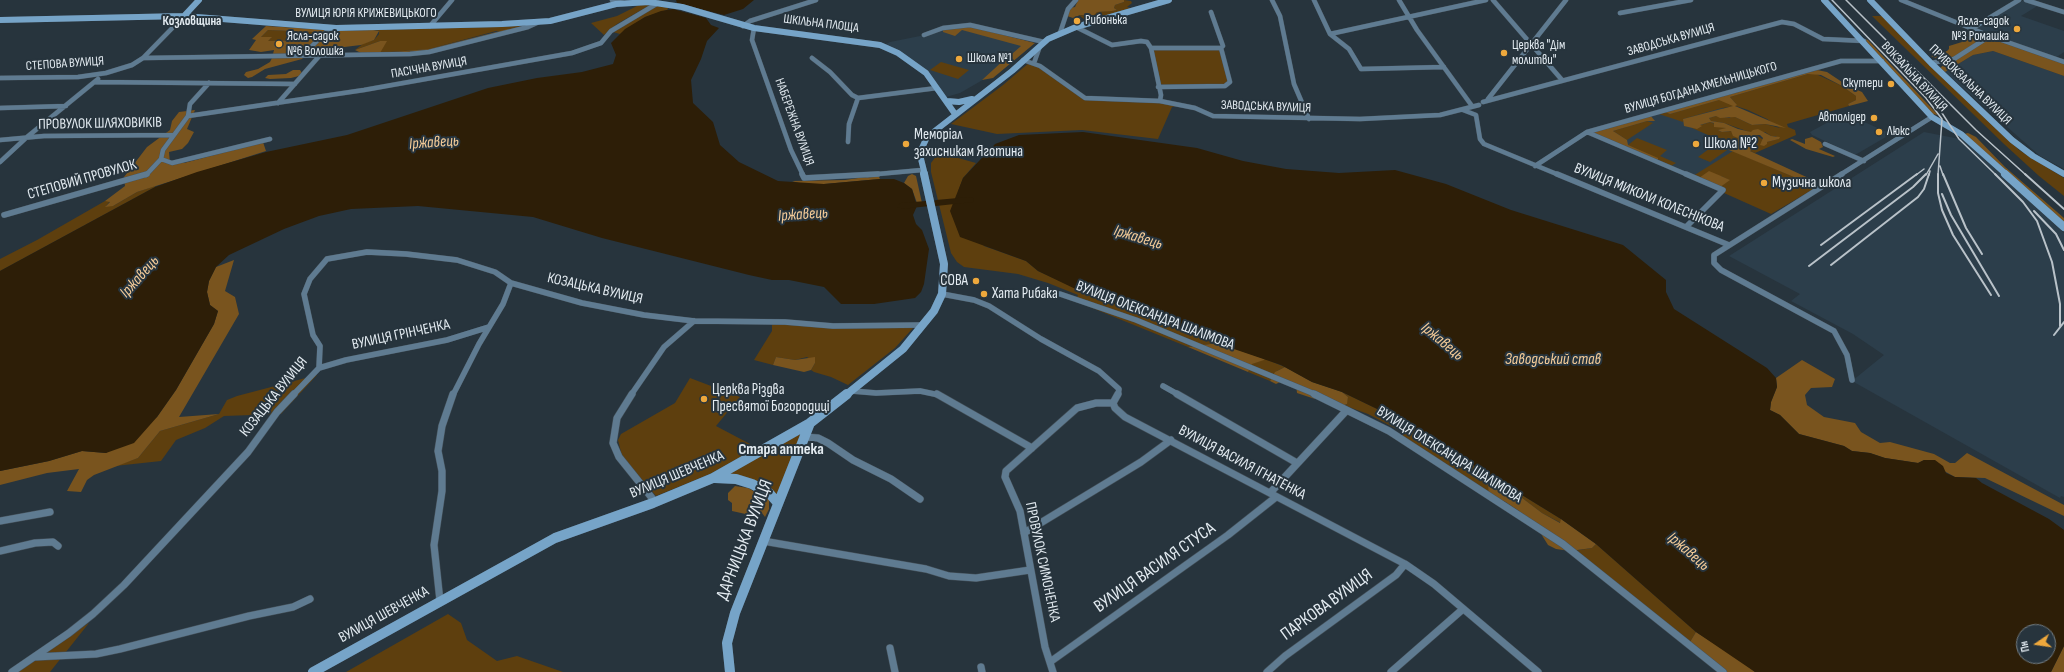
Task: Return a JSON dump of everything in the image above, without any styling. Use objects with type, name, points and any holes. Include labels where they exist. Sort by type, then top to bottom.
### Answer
[{"type":"street","points":[[184,16],[200,0]]},
{"type":"street","points":[[430,26],[452,0]]},
{"type":"street","points":[[612,0],[623,3]]},
{"type":"street","points":[[743,26],[750,21],[816,0]]},
{"type":"street","points":[[1060,33],[1068,9],[1076,0]]},
{"type":"street","name":"ВУЛИЦЯ ШЕВЧЕНКА","points":[[313,672],[555,538],[653,504],[713,478],[810,423],[852,391],[903,349],[934,311],[942,294],[944,264],[922,170],[922,148],[928,137],[1042,44],[1060,33],[1169,0]]},
{"type":"street","points":[[1272,0],[1277,7],[1280,16],[1294,84],[1309,119]]},
{"type":"street","points":[[1314,0],[1330,34],[1349,49],[1361,69],[1444,67]]},
{"type":"street","points":[[1399,0],[1408,17],[1472,106]]},
{"type":"street","points":[[1330,34],[1486,0]]},
{"type":"street","points":[[1493,0],[1531,46],[1562,80]]},
{"type":"street","points":[[1463,110],[1475,114],[1481,104],[1492,97],[1566,0]]},
{"type":"street","points":[[1620,13],[1691,0]]},
{"type":"street","name":"ВОКЗАЛЬНА ВУЛИЦЯ","points":[[1824,0],[1864,41],[1932,117],[1961,134],[2064,227]]},
{"type":"street","name":"ПРИВОКЗАЛЬНА ВУЛИЦЯ","points":[[1870,0],[1931,63],[2012,140],[2033,156],[2064,174]]},
{"type":"street","points":[[1901,0],[1971,29],[2064,62]]},
{"type":"street","points":[[1971,29],[2019,0]]},
{"type":"street","points":[[2026,0],[2064,12]]},
{"type":"street","name":"ВУЛИЦЯ ЮРІЯ КРИЖЕВИЦЬКОГО","points":[[0,20],[184,16],[330,28],[430,26],[540,22],[564,18],[623,3],[658,3]]},
{"type":"street","name":"ШКІЛЬНА ПЛОЩА","points":[[658,3],[682,8],[743,26],[880,45],[898,53],[926,73],[955,114]]},
{"type":"street","name":"ПАСІЧНА ВУЛИЦЯ","points":[[188,116],[379,88],[572,53],[601,43],[611,31],[658,3]]},
{"type":"street","points":[[1158,87],[1229,85],[1228,67],[1221,48],[1223,46],[1211,12]]},
{"type":"street","name":"СТЕПОВА ВУЛИЦЯ","points":[[0,78],[53,78],[106,73],[132,65],[143,58],[184,16]]},
{"type":"street","name":"ВУЛИЦЯ ЮРІЯ КРИЖЕВИЦЬКОГО","points":[[143,58],[304,54],[410,54],[429,52],[528,28],[540,22]]},
{"type":"street","name":"ЗАВОДСЬКА ВУЛИЦЯ","points":[[1023,60],[1040,66],[1085,98],[1160,101],[1195,108],[1213,116],[1309,119],[1419,116],[1463,110],[1472,106],[1562,80],[1782,22],[1794,24],[1823,39],[1864,41]]},
{"type":"street","points":[[924,35],[943,28],[970,25],[1042,44],[1034,64]]},
{"type":"street","points":[[1076,27],[1112,45],[1141,41],[1147,42],[1151,48],[1158,87],[1161,95],[1160,101]]},
{"type":"street","points":[[304,54],[330,28]]},
{"type":"street","name":"НАБЕРЕЖНА ВУЛИЦЯ","points":[[754,28],[752,40],[791,150],[804,178],[847,177],[922,170]]},
{"type":"street","points":[[1931,63],[1954,59],[1990,36]]},
{"type":"street","points":[[1151,48],[1221,48]]},
{"type":"street","points":[[278,103],[321,54]]},
{"type":"street","points":[[812,58],[830,72],[852,95],[858,98],[936,88]]},
{"type":"street","name":"ВУЛИЦЯ БОГДАНА ХМЕЛЬНИЦЬКОГО","points":[[1535,166],[1587,132],[1841,61],[1882,61]]},
{"type":"street","points":[[0,162],[27,137],[106,73]]},
{"type":"street","points":[[95,82],[295,84]]},
{"type":"street","name":"СТЕПОВИЙ ПРОВУЛОК","points":[[4,215],[141,178],[161,159],[163,150],[188,116],[190,104],[209,83]]},
{"type":"street","points":[[848,142],[849,124],[858,98]]},
{"type":"street","points":[[947,101],[959,102],[976,98]]},
{"type":"street","points":[[0,108],[66,106]]},
{"type":"street","name":"ВУЛИЦЯ МИКОЛИ КОЛЕСНІКОВА","points":[[1475,114],[1480,139],[1484,144],[1729,245]]},
{"type":"street","points":[[1729,245],[1932,117]]},
{"type":"street","points":[[1587,132],[1723,190],[1686,227]]},
{"type":"street","name":"ПРОВУЛОК ШЛЯХОВИКІВ","points":[[0,140],[27,137],[174,135]]},
{"type":"street","points":[[161,159],[168,163],[172,163],[270,140]]},
{"type":"street","points":[[1825,144],[1864,161]]},
{"type":"street","name":"ВУЛИЦЯ МИКОЛИ КОЛЕСНІКОВА","points":[[1729,245],[1714,256],[1714,262],[1721,270],[1834,331],[1847,355],[1852,380]]},
{"type":"street","name":"КОЗАЦЬКА ВУЛИЦЯ","points":[[12,672],[93,614],[124,585],[248,452],[277,412],[319,368],[320,346],[313,335],[304,294],[310,279],[327,259],[367,252],[406,254],[457,260],[495,272],[511,283],[590,304],[644,315],[694,320],[784,322],[841,326],[923,325]]},
{"type":"street","points":[[440,601],[434,545],[442,491],[442,471],[438,451],[442,426],[450,403],[489,327],[503,304],[511,283]]},
{"type":"street","points":[[942,294],[974,300],[989,306],[1041,339],[1099,371],[1111,380],[1119,389],[1118,396],[1113,402]]},
{"type":"street","name":"ВУЛИЦЯ ОЛЕКСАНДРА ШАЛІМОВА","points":[[1060,294],[1136,320],[1217,353],[1268,376],[1329,400],[1346,411],[1388,431],[1496,498],[1564,544],[1723,672]]},
{"type":"street","points":[[653,504],[652,498],[618,457],[613,443],[617,418],[664,347],[694,320]]},
{"type":"street","name":"ВУЛИЦЯ ГРІНЧЕНКА","points":[[319,368],[346,360],[447,340],[489,327]]},
{"type":"street","points":[[1163,386],[1297,463]]},
{"type":"street","points":[[852,391],[876,393],[920,391],[937,394],[1032,448]]},
{"type":"street","name":"ВУЛИЦЯ ВАСИЛЯ ІГНАТЕНКА","points":[[1113,402],[1115,408],[1125,417],[1405,564],[1463,609],[1538,672]]},
{"type":"street","name":"ПРОВУЛОК СИМОНЕНКА","points":[[1053,672],[1045,648],[1042,624],[1030,570],[1024,533],[1017,504],[1005,477],[1006,471],[1058,423],[1077,408],[1096,403],[1113,402]]},
{"type":"street","name":"ВУЛИЦЯ ВАСИЛЯ СТУСА","points":[[1050,662],[1228,536],[1273,495],[1297,463],[1346,411]]},
{"type":"street","name":"ДАРНИЦЬКА ВУЛИЦЯ","points":[[730,672],[727,643],[735,613],[810,423]]},
{"type":"street","points":[[805,437],[818,438],[828,443],[853,460],[891,479],[920,499]]},
{"type":"street","points":[[1024,533],[1141,462],[1171,440]]},
{"type":"street","points":[[713,478],[736,479],[752,484],[769,493],[778,502]]},
{"type":"street","points":[[0,521],[50,512]]},
{"type":"street","points":[[763,541],[926,569],[949,576],[976,578],[1030,570]]},
{"type":"street","points":[[0,551],[35,543],[53,542],[58,546]]},
{"type":"street","name":"ПАРКОВА ВУЛИЦЯ","points":[[1267,672],[1285,656],[1396,575],[1405,564]]},
{"type":"street","points":[[35,657],[96,654],[120,649],[248,616],[293,607],[310,599]]},
{"type":"street","points":[[1391,672],[1463,609]]},
{"type":"street","points":[[890,648],[895,672]]},
{"type":"shaded area","points":[[1078,0],[1124,0],[1124,2],[1115,5],[1114,8],[1117,10],[1097,12],[1093,16],[1080,15],[1073,18],[1067,16],[1070,8],[1075,7]]},
{"type":"shaded area","points":[[1124,0],[1131,1],[1132,3],[1127,7],[1131,8],[1089,21],[1086,21],[1079,15],[1089,16],[1097,12],[1117,10],[1114,8],[1115,5],[1124,2]]},
{"type":"shaded area","name":"Ясла-садок №3 Ромашка","points":[[2024,0],[2039,5],[2021,16],[2064,31],[2064,52],[2055,58],[1975,29]]},
{"type":"shaded area","points":[[643,3],[650,3],[650,5],[617,24],[604,35],[591,23],[617,16]]},
{"type":"shaded area","points":[[657,5],[669,7],[667,10],[645,17],[620,34],[613,32]]},
{"type":"shaded area","points":[[1872,16],[1882,16],[2019,150],[2064,178],[2064,196],[2039,176],[2004,144]]},
{"type":"shaded area","points":[[529,25],[510,31],[496,31],[429,49],[379,53],[386,41],[380,41],[355,50],[364,43],[374,40],[379,34],[379,31],[376,30],[380,29]]},
{"type":"shaded area","name":"Ясла-садок №6 Волошка","points":[[266,26],[325,30],[302,59],[265,69],[248,78],[244,75],[246,72],[258,69],[270,62],[274,50],[261,52],[249,50],[256,40],[252,39]],"holes":[[[268,30],[313,32],[305,40],[268,41],[272,37],[261,37]]]},
{"type":"shaded area","name":"Школа №1","points":[[952,26],[1029,42],[986,78],[960,93],[946,97],[928,73],[884,45],[890,42],[925,35]]},
{"type":"shaded area","points":[[969,26],[1035,43],[993,78],[982,80],[1005,59],[999,57],[1005,52],[1012,54],[1021,46],[962,30],[955,36],[943,32],[943,30]]},
{"type":"shaded area","points":[[508,29],[510,31],[429,51],[363,54],[355,50],[380,41],[387,41],[380,53],[429,49]]},
{"type":"shaded area","points":[[268,30],[313,32],[305,40],[267,41],[271,38],[261,37]]},
{"type":"shaded area","points":[[330,31],[379,31],[374,40],[361,45],[336,48],[330,53],[309,52]]},
{"type":"shaded area","points":[[1969,31],[2064,61],[2064,76],[1993,51],[1973,55],[1945,72],[1940,68],[1946,63],[1931,56],[1947,51],[1949,46],[1962,42],[1961,39]]},
{"type":"shaded area","points":[[1864,39],[1868,40],[1938,115],[1932,114]]},
{"type":"shaded area","points":[[1153,49],[1219,49],[1229,82],[1225,84],[1163,85],[1161,84]]},
{"type":"shaded area","points":[[1993,51],[2064,76],[2064,169],[2040,156],[1945,72],[1973,55]]},
{"type":"shaded area","points":[[941,62],[969,70],[958,79],[930,70]]},
{"type":"shaded area","points":[[1030,62],[1081,96],[1144,100],[1180,105],[1172,107],[1158,139],[1082,130],[997,134],[951,124],[1003,85]]},
{"type":"shaded area","points":[[293,70],[300,70],[302,73],[299,76],[291,78],[265,78],[268,75],[286,74]]},
{"type":"shaded area","points":[[1817,70],[1827,72],[1848,86],[1862,92],[1868,101],[1849,106],[1848,104],[1856,100],[1856,96],[1842,86],[1821,75],[1808,74],[1730,97],[1737,105],[1735,106],[1786,128],[1765,124],[1752,125],[1735,117],[1720,118],[1716,116],[1709,118],[1711,121],[1724,123],[1738,129],[1751,132],[1758,129],[1771,136],[1780,137],[1779,139],[1767,142],[1764,146],[1760,145],[1763,138],[1760,135],[1756,135],[1747,141],[1758,146],[1750,151],[1815,181],[1817,187],[1802,184],[1801,180],[1729,150],[1726,147],[1737,141],[1738,138],[1733,136],[1731,131],[1722,132],[1718,130],[1726,128],[1714,127],[1714,123],[1710,122],[1700,125],[1702,126],[1697,129],[1684,126],[1683,119],[1733,106],[1719,100],[1670,114],[1665,112]]},
{"type":"shaded area","points":[[1808,74],[1816,74],[1842,86],[1856,96],[1856,100],[1848,104],[1849,106],[1787,124],[1788,127],[1795,130],[1796,135],[1755,153],[1750,151],[1758,147],[1747,141],[1749,138],[1756,135],[1767,142],[1778,139],[1776,136],[1771,136],[1765,132],[1752,133],[1724,123],[1711,121],[1709,118],[1716,116],[1729,118],[1733,116],[1752,125],[1765,124],[1780,128],[1767,119],[1748,110],[1736,106],[1722,108],[1683,119],[1683,122],[1659,114],[1665,112],[1670,114],[1722,99],[1736,104],[1730,97]]},
{"type":"shaded area","name":"Школа №2","points":[[1719,96],[1735,150],[1698,178],[1602,137],[1655,115]]},
{"type":"shaded area","points":[[195,110],[187,129],[194,132],[188,143],[182,149],[169,152],[170,163],[184,163],[263,142],[266,151],[137,192],[113,206],[105,207],[110,202],[105,201],[125,186],[124,177],[147,147],[170,130],[172,121],[179,112]]},
{"type":"shaded area","points":[[1842,112],[1891,134],[1855,155],[1812,135],[1810,132],[1834,119],[1830,115]]},
{"type":"shaded area","points":[[1650,115],[1655,121],[1647,121],[1613,131],[1627,140],[1628,145],[1658,158],[1658,161],[1593,135],[1593,131]]},
{"type":"shaded area","points":[[1647,121],[1653,123],[1627,140],[1613,131]]},
{"type":"shaded area","points":[[1710,122],[1727,129],[1718,130],[1722,132],[1731,131],[1738,137],[1737,141],[1731,145],[1692,128]]},
{"type":"shaded area","points":[[1924,132],[1965,140],[2064,233],[2064,497],[2061,496],[2060,498],[1852,381],[1884,355],[1853,334],[1791,301],[1800,294],[1729,256]]},
{"type":"shaded area","points":[[1968,133],[1976,137],[2005,167],[2064,218],[2064,224],[1964,134]]},
{"type":"shaded area","points":[[1812,137],[1821,142],[1823,147],[1819,149],[1835,156],[1833,157],[1806,149],[1790,140],[1792,139],[1805,144],[1805,139]]},
{"type":"shaded area","points":[[1637,138],[1667,150],[1660,156],[1676,163],[1671,166],[1628,145]]},
{"type":"shaded area","points":[[1717,143],[1730,148],[1710,162],[1698,157]]},
{"type":"shaded area","points":[[1733,151],[1801,180],[1802,184],[1817,187],[1771,214],[1724,193],[1726,190],[1719,188],[1729,180],[1721,176],[1699,178],[1693,176]]},
{"type":"shaded area","points":[[944,154],[976,163],[963,178],[958,192],[984,246],[1026,261],[1038,271],[1088,294],[1156,318],[1187,333],[1218,343],[1188,347],[1075,301],[1078,295],[1048,283],[1018,274],[964,267],[957,262],[951,253],[931,172],[931,163],[937,155]]},
{"type":"shaded area","points":[[1709,171],[1730,180],[1719,188],[1699,178]]},
{"type":"shaded area","points":[[912,174],[916,176],[922,203],[920,204],[917,203],[912,189],[904,183],[908,176]]},
{"type":"shaded area","points":[[878,175],[880,179],[824,184],[802,184],[792,181],[845,180]]},
{"type":"shaded area","points":[[155,186],[0,271],[0,259],[37,240],[105,201],[110,201],[106,206],[113,206],[137,192]]},
{"type":"shaded area","points":[[234,260],[225,291],[235,297],[239,314],[179,417],[219,414],[160,431],[138,458],[94,475],[87,480],[81,492],[67,491],[79,469],[47,473],[0,485],[0,471],[49,461],[82,451],[106,453],[157,417],[176,390],[214,324],[218,311],[210,305],[207,292],[209,281],[216,267]]},
{"type":"shaded area","points":[[772,323],[832,328],[913,328],[895,348],[848,385],[811,370],[815,363],[807,357],[795,360],[776,357],[773,365],[754,360],[772,331]]},
{"type":"shaded area","points":[[1218,343],[1265,359],[1252,364],[1248,372],[1188,347]]},
{"type":"shaded area","points":[[776,357],[795,360],[815,357],[815,363],[811,370],[804,372],[773,365]]},
{"type":"shaded area","points":[[1265,359],[1285,367],[1277,371],[1270,381],[1248,372],[1251,364]]},
{"type":"shaded area","points":[[1802,360],[1835,379],[1832,387],[1811,388],[1805,395],[1807,405],[1824,417],[1855,423],[1861,432],[1880,443],[1890,442],[1934,454],[1950,463],[1955,463],[1967,453],[2064,505],[2064,516],[1985,478],[1955,477],[1924,460],[1918,463],[1885,458],[1870,453],[1852,451],[1844,446],[1799,434],[1780,415],[1770,410],[1771,402],[1777,387],[1776,378]]},
{"type":"shaded area","points":[[1285,367],[1312,382],[1342,392],[1348,397],[1347,404],[1342,406],[1339,405],[1320,394],[1318,399],[1315,399],[1297,393],[1296,384],[1284,380],[1276,384],[1270,381],[1275,372]]},
{"type":"shaded area","points":[[317,375],[281,414],[224,416],[205,428],[176,440],[161,461],[115,466],[138,458],[160,431],[219,414],[227,400]]},
{"type":"shaded area","points":[[690,378],[740,397],[716,426],[752,445],[755,449],[710,474],[656,496],[622,456],[618,440],[621,434],[675,403]]},
{"type":"shaded area","points":[[1342,392],[1400,420],[1561,519],[1561,523],[1542,513],[1513,491],[1480,470],[1488,484],[1489,492],[1399,438],[1404,433],[1368,414],[1346,406],[1348,397]]},
{"type":"shaded area","points":[[805,430],[777,494],[768,488],[726,475]]},
{"type":"shaded area","points":[[1476,470],[1480,470],[1513,491],[1542,513],[1560,523],[1561,519],[1596,544],[1592,548],[1570,551],[1556,549],[1548,545],[1538,529],[1519,511],[1504,501],[1495,500],[1489,497],[1488,485],[1479,477]]},
{"type":"shaded area","points":[[735,486],[748,488],[769,500],[769,509],[765,517],[762,513],[756,512],[750,515],[732,511],[732,503],[728,500],[728,493]]},
{"type":"shaded area","points":[[1596,544],[1696,632],[1690,642],[1573,551],[1592,548]]},
{"type":"shaded area","points":[[448,614],[461,623],[467,640],[497,661],[517,656],[563,672],[346,672]]},
{"type":"shaded area","points":[[89,623],[50,672],[15,672],[71,634]]},
{"type":"shaded area","points":[[1696,632],[1740,660],[1755,672],[1727,672],[1690,642]]},
{"type":"shaded area","points":[[2064,646],[2064,672],[2051,672]]},
{"type":"water","points":[[676,0],[754,0],[743,9],[724,15],[677,3]]},
{"type":"water","points":[[673,9],[706,18],[711,25],[719,28],[707,41],[701,59],[691,80],[693,103],[713,122],[720,145],[739,162],[778,181],[824,184],[894,179],[904,183],[912,189],[917,206],[913,215],[916,224],[922,230],[929,249],[924,284],[921,292],[915,298],[874,304],[841,304],[824,287],[789,280],[772,280],[749,275],[602,238],[533,217],[418,206],[351,209],[319,216],[284,229],[229,255],[216,267],[209,281],[207,292],[210,305],[218,311],[214,324],[176,390],[157,417],[134,443],[106,453],[82,451],[49,461],[0,471],[0,271],[155,187],[197,172],[266,152],[347,135],[488,88],[537,78],[582,72],[613,64],[616,55],[611,43],[625,29],[645,17],[661,11]]},
{"type":"water","name":"Заводський став","points":[[1083,132],[1197,148],[1243,161],[1286,169],[1339,173],[1395,170],[1446,184],[1511,210],[1623,245],[1666,280],[1666,292],[1674,309],[1767,368],[1776,378],[1777,387],[1771,402],[1770,410],[1780,415],[1799,434],[1844,446],[1852,451],[1870,453],[1885,458],[1918,463],[1924,460],[1935,460],[1943,466],[1946,473],[1955,477],[1976,478],[1982,483],[2049,519],[2064,530],[2064,646],[2056,662],[2056,624],[2016,624],[2016,664],[2055,664],[2051,672],[1755,672],[1696,632],[1596,544],[1561,519],[1400,420],[1342,392],[1312,382],[1281,365],[1187,333],[1156,318],[1088,295],[1038,271],[1026,261],[960,237],[950,211],[963,178],[995,144],[1019,135]]},
{"type":"waterway","name":"Іржавець","points":[[936,203],[969,200]]},
{"type":"waterway","name":"Іржавець","points":[[901,206],[926,204]]},
{"type":"railway","points":[[1832,0],[1926,98],[1942,119],[1938,175]]},
{"type":"railway","points":[[1846,0],[1976,130],[2026,175]]},
{"type":"railway","points":[[1942,113],[1959,139],[1996,175]]},
{"type":"railway","points":[[1926,175],[1938,154]]},
{"type":"railway","points":[[1940,166],[1943,175]]},
{"type":"railway","points":[[1916,175],[1924,169]]},
{"type":"railway","points":[[1929,175],[1930,171]]},
{"type":"railway","points":[[1821,245],[1917,174]]},
{"type":"railway","points":[[1809,266],[1913,187],[1926,174]]},
{"type":"railway","points":[[1831,265],[1918,197],[1924,189],[1929,174]]},
{"type":"railway","points":[[1943,174],[1966,228],[1982,254]]},
{"type":"railway","points":[[2025,174],[2064,209]]},
{"type":"railway","points":[[1938,175],[1938,193],[1942,210],[1953,235],[1991,295]]},
{"type":"railway","points":[[1996,175],[2023,202],[2037,221],[2052,262],[2060,304],[2060,326]]},
{"type":"railway","points":[[1942,194],[1951,215],[1999,296]]},
{"type":"railway","points":[[2034,211],[2056,234],[2064,250]]},
{"type":"railway","points":[[2054,335],[2064,322]]},
{"type":"place","name":"Рибонька","points":[[1077,21]]},
{"type":"place","name":"Ясла-садок №3 Ромашка","points":[[2017,29]]},
{"type":"place","name":"Ясла-садок №6 Волошка","points":[[279,44]]},
{"type":"place","name":"Церква \"Дім молитви\"","points":[[1504,53]]},
{"type":"place","name":"Школа №1","points":[[959,59]]},
{"type":"place","name":"Скутери","points":[[1891,84]]},
{"type":"place","name":"Автолідер","points":[[1874,118]]},
{"type":"place","name":"Люкс","points":[[1879,132]]},
{"type":"place","name":"Меморіал захисникам Яготина","points":[[906,144]]},
{"type":"place","name":"Школа №2","points":[[1696,144]]},
{"type":"place","name":"Музична школа","points":[[1764,183]]},
{"type":"place","name":"СОВА","points":[[976,281]]},
{"type":"place","name":"Хата Рибака","points":[[984,294]]},
{"type":"place","name":"Церква Різдва Пресвятої Богородиці","points":[[704,399]]},
{"type":"district","name":"Козловщина","points":[[192,22]]},
{"type":"district","name":"Стара аптека","points":[[781,450]]}]
